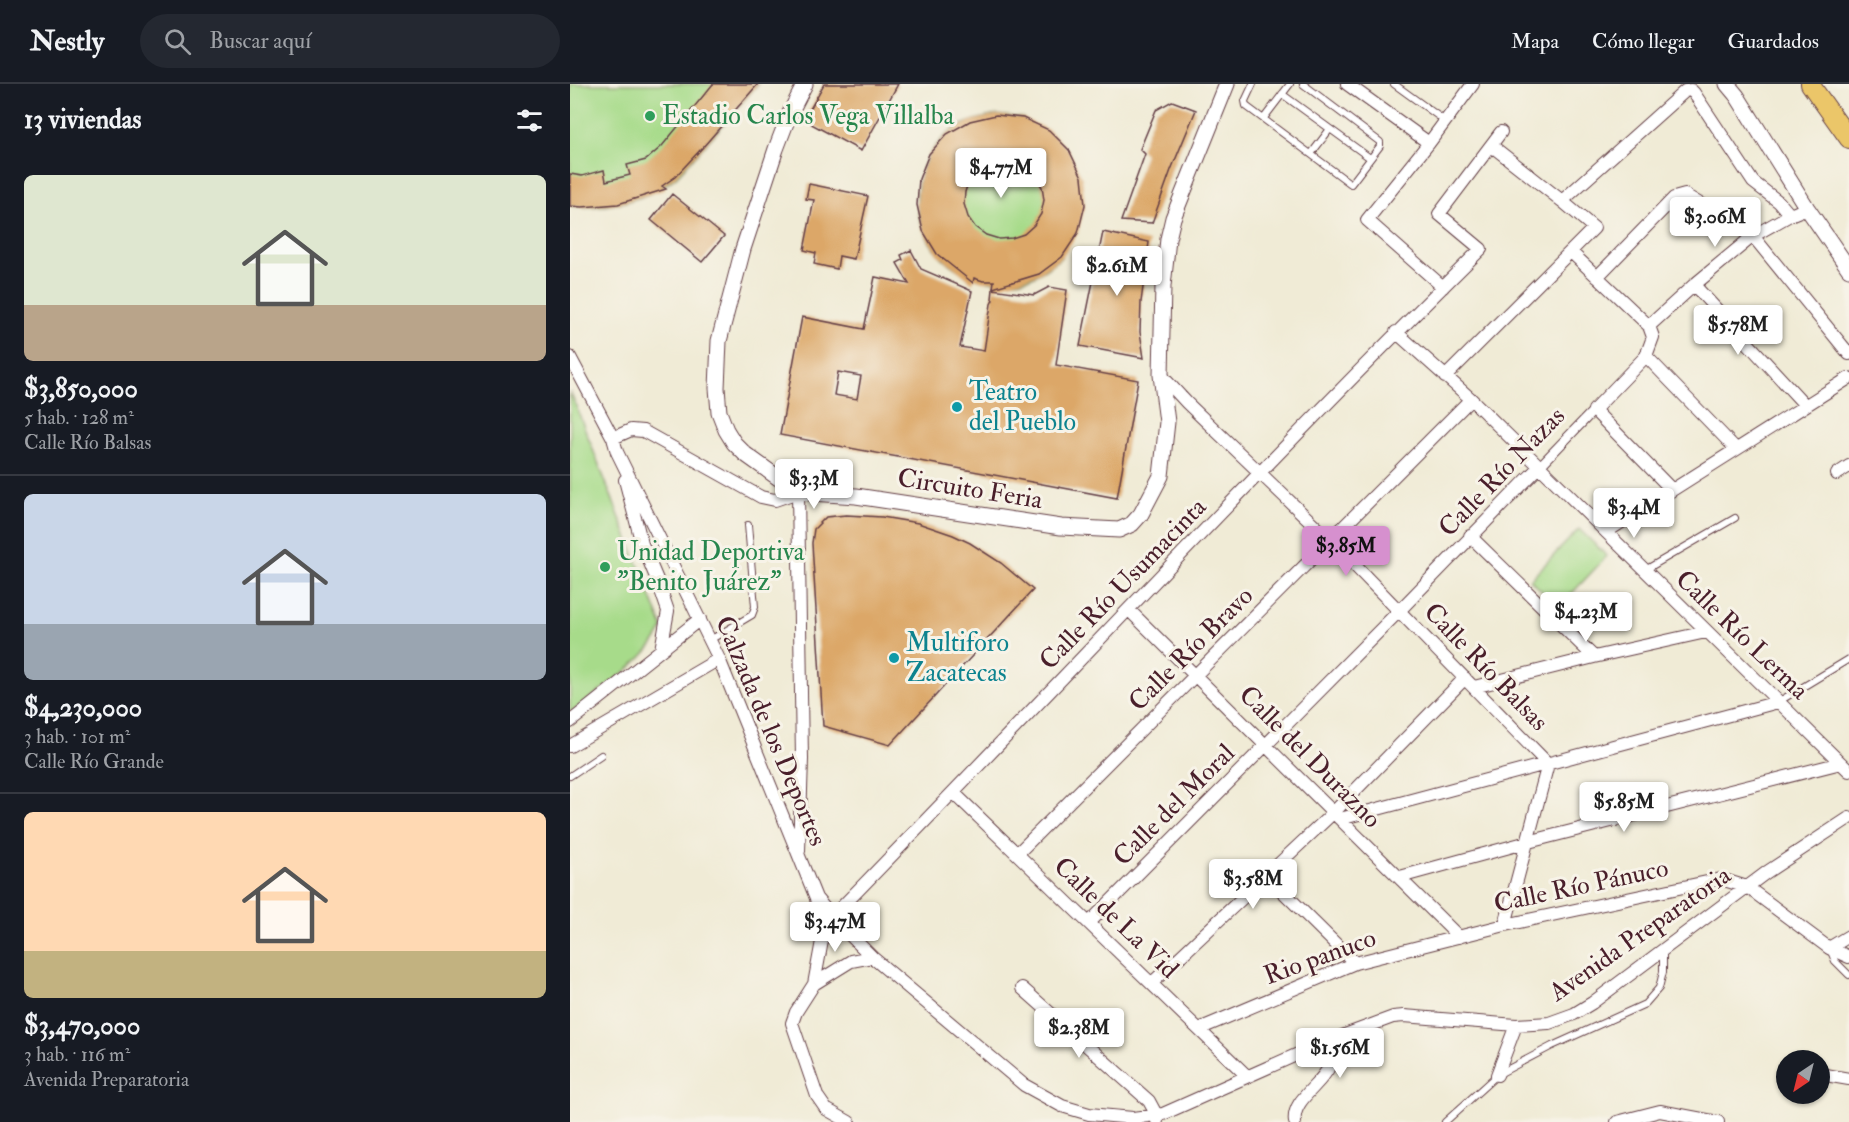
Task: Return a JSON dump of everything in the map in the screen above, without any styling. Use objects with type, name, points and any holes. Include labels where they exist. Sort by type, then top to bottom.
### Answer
[{"type":"main road","points":[[1810,84],[1849,139]]},
{"type":"street","points":[[798,492],[745,454],[734,443],[719,412],[717,388],[719,341],[743,249],[776,149],[789,115],[805,84]]},
{"type":"street","name":"Circuito Feria","points":[[798,492],[856,496],[1062,527],[1119,530],[1132,524],[1141,514],[1161,476],[1167,422],[1161,375],[1163,286],[1168,239],[1173,218],[1227,84]]},
{"type":"street","points":[[1347,84],[1429,143]]},
{"type":"street","points":[[1443,287],[1366,220],[1429,143],[1473,84]]},
{"type":"street","points":[[1727,84],[1849,269]]},
{"type":"street","points":[[1563,201],[1685,91],[1691,90],[1753,182],[1779,202],[1790,215]]},
{"type":"street","points":[[1445,377],[1594,228],[1492,146],[1501,132]]},
{"type":"street","name":"Calle Río Usumacinta","points":[[832,917],[1396,332],[1481,249],[1439,213],[1492,146]]},
{"type":"street","points":[[1597,277],[1674,198],[1685,195],[1754,236],[1849,354]]},
{"type":"street","points":[[1649,326],[1694,285],[1754,236],[1807,208]]},
{"type":"street","points":[[1570,252],[1649,326],[1653,337],[1646,356],[1594,410],[1672,490]]},
{"type":"street","points":[[1694,285],[1805,405]]},
{"type":"street","name":"Calle Río Lerma","points":[[1396,332],[1471,399],[1845,767]]},
{"type":"street","points":[[1646,356],[1736,449]]},
{"type":"street","name":"Calzada de los Deportes","points":[[570,357],[613,438],[617,452],[719,659],[816,898]]},
{"type":"street","name":"Calle Río Balsas","points":[[1161,375],[1400,610],[1548,764]]},
{"type":"street","points":[[1606,531],[1849,378]]},
{"type":"street","name":"Calle Río Bravo","points":[[1018,853],[1471,399]]},
{"type":"street","name":"Calle Río Nazas","points":[[1266,744],[1594,410]]},
{"type":"street","points":[[613,438],[631,430],[643,431],[761,497],[775,500],[798,492]]},
{"type":"street","points":[[617,452],[642,544],[668,610],[661,650]]},
{"type":"street","points":[[1837,474],[1849,466]]},
{"type":"street","points":[[798,492],[802,747],[799,855]]},
{"type":"street","points":[[1470,536],[1594,657]]},
{"type":"street","name":"Calle del Durazno","points":[[1129,610],[1459,937]]},
{"type":"street","points":[[570,722],[699,619]]},
{"type":"street","points":[[1152,983],[1267,876],[1336,816],[1469,682],[1706,632]]},
{"type":"street","points":[[570,746],[719,659]]},
{"type":"street","points":[[1336,816],[1548,764],[1778,702]]},
{"type":"street","name":"Calle del Moral","points":[[1089,922],[1266,744]]},
{"type":"street","points":[[1505,925],[1548,764]]},
{"type":"street","points":[[1400,877],[1528,842],[1845,767]]},
{"type":"street","name":"Calle de La Vid","points":[[954,793],[1247,1076]]},
{"type":"street","name":"Avenida Preparatoria","points":[[816,898],[872,957],[1024,1084],[1062,1106],[1089,1114],[1156,1118],[1323,1043],[1393,1017],[1516,1025],[1549,1023],[1574,1014],[1747,887],[1849,818]]},
{"type":"street","points":[[1267,876],[1355,963]]},
{"type":"street","name":"Calle Río Pánuco","points":[[1459,937],[1721,879],[1747,887]]},
{"type":"street","points":[[1747,887],[1829,948],[1849,957]]},
{"type":"street","points":[[816,898],[822,941],[814,984],[796,1012],[792,1023],[817,1096],[826,1109],[849,1122]]},
{"type":"street","points":[[1829,948],[1849,936]]},
{"type":"street","name":"Rio panuco","points":[[1199,1029],[1355,963],[1459,937]]},
{"type":"street","points":[[814,984],[851,962],[872,957]]},
{"type":"street","points":[[1022,988],[1149,1101],[1156,1118]]},
{"type":"street","points":[[1497,1075],[1516,1025]]},
{"type":"street","points":[[1295,1122],[1293,1115],[1298,1105],[1329,1070],[1332,1058],[1323,1043]]},
{"type":"street","points":[[1830,1076],[1849,1079]]},
{"type":"street","points":[[1617,1122],[1660,1111],[1718,1122]]},
{"type":"lane","points":[[1253,84],[1245,101],[1246,106],[1351,184],[1380,146],[1380,142],[1303,84]]},
{"type":"lane","points":[[1264,118],[1290,84]]},
{"type":"lane","points":[[1394,84],[1445,122]]},
{"type":"lane","points":[[1282,94],[1370,158]]},
{"type":"lane","points":[[1311,154],[1330,129]]},
{"type":"lane","points":[[1645,571],[1735,518]]},
{"type":"lane","points":[[710,640],[752,615],[756,608],[748,525]]},
{"type":"lane","points":[[1778,702],[1849,659]]},
{"type":"lane","points":[[570,776],[601,755]]},
{"type":"lane","points":[[1829,948],[1835,961],[1849,975]]},
{"type":"lane","points":[[1445,1122],[1497,1075],[1552,1046],[1645,1004],[1659,988],[1663,972],[1664,950]]},
{"type":"green space","name":"Estadio Carlos Vega Villalba","points":[[570,84],[758,84],[683,171],[664,186],[652,193],[625,202],[583,207],[570,206]]},
{"type":"green space","points":[[996,115],[1023,118],[1062,257],[1036,275],[1010,282],[973,277],[951,265],[934,248],[922,227],[917,204],[919,180],[929,156],[946,135],[963,124]]},
{"type":"green space","name":"Unidad Deportiva \"Benito Juárez\"","points":[[570,391],[663,628],[647,652],[635,663],[570,713]]},
{"type":"green space","points":[[1579,529],[1607,556],[1559,607],[1530,580]]},
{"type":"building","points":[[713,84],[758,84],[675,177],[662,186],[666,189],[618,204],[570,206],[570,174],[582,176],[604,170],[606,181],[630,175],[627,165],[646,160],[662,146]]},
{"type":"building","points":[[824,84],[898,84],[861,151],[804,120]]},
{"type":"building","points":[[1172,101],[1196,110],[1152,223],[1121,221],[1145,154],[1140,149],[1156,110]]},
{"type":"building","points":[[996,115],[1023,118],[1049,130],[1069,150],[1082,177],[1085,205],[1078,233],[1062,257],[1039,274],[993,288],[994,281],[974,278],[973,283],[937,254],[923,231],[917,205],[919,179],[929,154],[947,134],[970,121]],"holes":[[[1000,160],[1013,161],[1026,166],[1035,176],[1042,187],[1044,200],[1041,214],[1024,234],[999,239],[986,235],[975,227],[968,217],[964,204],[965,192],[969,180],[977,170],[988,163]]]},
{"type":"building","points":[[809,184],[868,196],[854,259],[839,256],[837,269],[814,264],[816,253],[804,250],[814,200],[806,199]]},
{"type":"building","points":[[672,194],[724,236],[702,262],[651,220]]},
{"type":"building","points":[[1103,232],[1149,242],[1141,302],[1140,332],[1144,358],[1080,346]]},
{"type":"building","points":[[911,250],[921,269],[972,291],[960,347],[984,351],[993,289],[1034,295],[1049,287],[1067,290],[1056,365],[1138,380],[1117,498],[780,435],[802,317],[864,329],[875,277],[909,284],[897,263],[903,260],[901,255]],"holes":[[[838,372],[861,376],[857,399],[834,395]]]},
{"type":"building","name":"Multiforo Zacatecas","points":[[846,515],[882,517],[918,523],[953,535],[1001,563],[1033,590],[890,745],[823,726],[812,543],[814,529],[826,517]]},
{"type":"place","name":"Estadio Carlos Vega Villalba","points":[[650,116]]},
{"type":"place","name":"Teatro del Pueblo","points":[[957,407]]},
{"type":"place","name":"Unidad Deportiva \"Benito Juárez\"","points":[[605,567]]},
{"type":"place","name":"Multiforo Zacatecas","points":[[894,658]]}]
